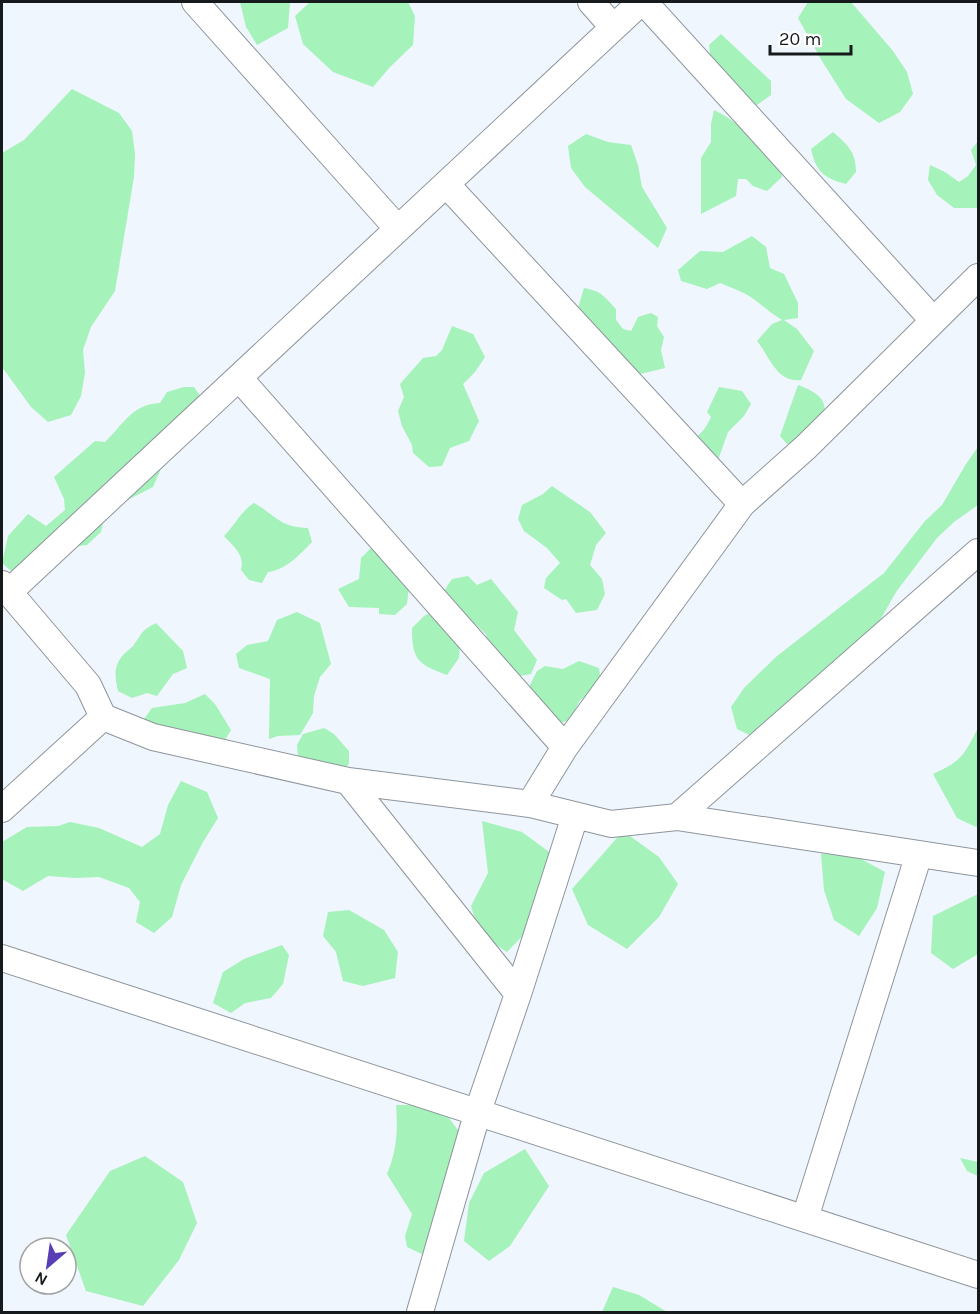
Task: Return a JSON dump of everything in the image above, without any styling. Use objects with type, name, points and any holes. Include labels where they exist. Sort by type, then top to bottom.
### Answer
[{"type":"street","points":[[195,2],[398,229]]},
{"type":"street","points":[[591,2],[614,27]]},
{"type":"street","points":[[933,320],[642,2],[239,378],[5,588],[88,685],[103,717],[153,737],[348,781],[530,804],[611,824],[677,818],[978,863]]},
{"type":"street","points":[[446,184],[742,504]]},
{"type":"street","points":[[530,804],[565,747],[742,504],[806,447],[978,277]]},
{"type":"street","points":[[239,378],[565,747]]},
{"type":"street","points":[[677,818],[978,552]]},
{"type":"street","points":[[2,809],[103,717]]},
{"type":"street","points":[[348,781],[518,994]]},
{"type":"street","points":[[420,1312],[478,1111],[518,994],[574,816]]},
{"type":"street","points":[[805,1218],[919,854]]},
{"type":"street","points":[[2,958],[978,1275]]},
{"type":"green space","points":[[240,2],[290,2],[288,28],[257,45],[246,27]]},
{"type":"green space","points":[[310,2],[408,2],[415,16],[413,45],[373,87],[333,72],[303,44],[295,16]]},
{"type":"green space","points":[[808,2],[851,2],[893,51],[907,72],[913,94],[900,112],[879,123],[846,99],[798,18]]},
{"type":"green space","points":[[721,34],[771,81],[771,95],[757,105],[745,102],[712,72],[709,45]]},
{"type":"green space","points":[[72,89],[119,113],[132,131],[135,154],[134,177],[115,291],[91,327],[83,350],[85,373],[81,396],[71,415],[48,422],[31,407],[2,367],[2,153],[24,140]]},
{"type":"green space","points":[[714,110],[742,128],[782,165],[782,177],[767,191],[753,186],[746,179],[738,179],[736,196],[701,214],[701,158],[711,142]]},
{"type":"green space","points":[[833,132],[847,145],[855,159],[856,172],[846,184],[822,173],[815,163],[811,149]]},
{"type":"green space","points":[[586,134],[608,142],[631,145],[642,187],[667,228],[658,248],[585,187],[571,168],[568,146]]},
{"type":"green space","points":[[978,141],[978,208],[954,208],[937,195],[928,180],[930,165],[959,182],[968,176],[976,165],[971,150]]},
{"type":"green space","points":[[752,236],[766,247],[770,268],[784,274],[798,303],[798,318],[784,320],[797,329],[814,351],[801,380],[793,380],[780,373],[757,341],[772,324],[782,320],[747,295],[720,283],[707,289],[681,281],[678,270],[700,251],[723,252]]},
{"type":"green space","points":[[584,288],[602,295],[616,309],[616,320],[623,329],[631,331],[638,317],[651,313],[658,317],[657,326],[664,337],[661,350],[665,368],[640,374],[625,366],[577,311]]},
{"type":"green space","points":[[452,326],[473,334],[485,357],[463,384],[479,421],[469,441],[450,448],[442,466],[429,467],[413,453],[412,445],[402,426],[398,411],[404,397],[400,384],[423,358],[436,356],[442,350]]},
{"type":"green space","points":[[798,385],[820,397],[824,404],[822,419],[806,447],[787,444],[780,436]]},
{"type":"green space","points":[[184,387],[194,387],[203,400],[167,455],[153,487],[110,509],[104,518],[101,532],[87,545],[65,548],[38,576],[11,571],[2,563],[8,536],[28,514],[46,526],[65,510],[64,499],[54,477],[95,441],[105,442],[135,411],[150,404],[160,403],[167,392]]},
{"type":"green space","points":[[719,387],[742,391],[751,404],[744,416],[728,432],[718,460],[691,440],[705,428],[709,421],[711,417],[707,412]]},
{"type":"green space","points":[[978,447],[978,505],[954,522],[937,538],[896,592],[861,654],[758,739],[737,729],[731,707],[744,688],[777,656],[884,573],[925,521],[942,505]]},
{"type":"green space","points":[[552,486],[590,512],[606,533],[596,545],[590,565],[602,579],[605,594],[597,610],[576,613],[566,599],[562,600],[544,588],[546,578],[560,563],[547,548],[524,531],[518,519],[522,505],[543,494]]},
{"type":"green space","points":[[254,503],[284,523],[308,528],[312,542],[286,565],[268,572],[262,583],[249,580],[241,570],[242,565],[238,552],[224,536],[245,510]]},
{"type":"green space","points":[[373,546],[410,578],[407,604],[395,615],[379,614],[379,608],[349,607],[338,589],[359,579],[361,558]]},
{"type":"green space","points":[[468,576],[477,585],[491,579],[518,612],[514,630],[537,660],[531,674],[520,676],[507,671],[488,646],[486,634],[442,594],[452,579]]},
{"type":"green space","points":[[434,611],[460,638],[459,658],[447,675],[418,659],[413,647],[412,628],[424,616]]},
{"type":"green space","points":[[297,612],[320,623],[331,664],[320,677],[314,696],[313,713],[300,735],[278,736],[269,739],[270,679],[239,668],[236,654],[247,645],[268,641],[277,620]]},
{"type":"green space","points":[[156,623],[183,651],[187,668],[173,674],[157,696],[147,693],[132,698],[118,691],[116,668],[123,655],[133,646],[144,630]]},
{"type":"green space","points":[[579,661],[599,668],[601,681],[594,691],[580,700],[570,720],[554,725],[526,693],[537,671],[545,666],[563,669]]},
{"type":"green space","points":[[205,694],[215,704],[231,730],[223,743],[148,725],[144,719],[152,708],[185,703]]},
{"type":"green space","points":[[324,728],[334,734],[349,751],[349,764],[336,777],[299,767],[297,745],[303,734]]},
{"type":"green space","points":[[978,728],[978,825],[976,827],[957,818],[933,774],[961,756]]},
{"type":"green space","points":[[181,781],[207,792],[218,818],[181,885],[172,917],[154,933],[136,922],[140,902],[129,888],[99,877],[48,876],[23,891],[2,879],[2,842],[27,827],[58,826],[70,822],[99,828],[142,847],[160,834],[168,805]]},
{"type":"green space","points":[[482,821],[522,832],[556,857],[536,922],[507,952],[483,933],[471,906],[488,873]]},
{"type":"green space","points":[[623,831],[659,857],[678,884],[659,917],[627,949],[588,925],[572,889]]},
{"type":"green space","points":[[821,854],[854,855],[885,872],[877,908],[859,936],[834,920],[824,890]]},
{"type":"green space","points":[[978,894],[978,954],[953,969],[931,953],[933,916]]},
{"type":"green space","points":[[349,910],[384,930],[398,952],[395,978],[363,986],[343,981],[336,952],[323,936],[328,912]]},
{"type":"green space","points":[[282,945],[289,955],[283,984],[271,998],[245,1003],[231,1013],[213,1003],[223,972],[244,959]]},
{"type":"green space","points":[[396,1105],[415,1105],[449,1118],[463,1137],[426,1256],[407,1247],[405,1236],[412,1214],[387,1174],[396,1140]]},
{"type":"green space","points":[[525,1149],[549,1186],[510,1246],[489,1261],[464,1241],[469,1203],[484,1173]]},
{"type":"green space","points":[[145,1156],[183,1182],[197,1223],[179,1260],[143,1306],[86,1291],[78,1269],[78,1236],[66,1235],[110,1171]]},
{"type":"green space","points":[[960,1158],[978,1162],[978,1176],[967,1171]]},
{"type":"green space","points":[[613,1287],[639,1295],[667,1312],[602,1312]]}]
